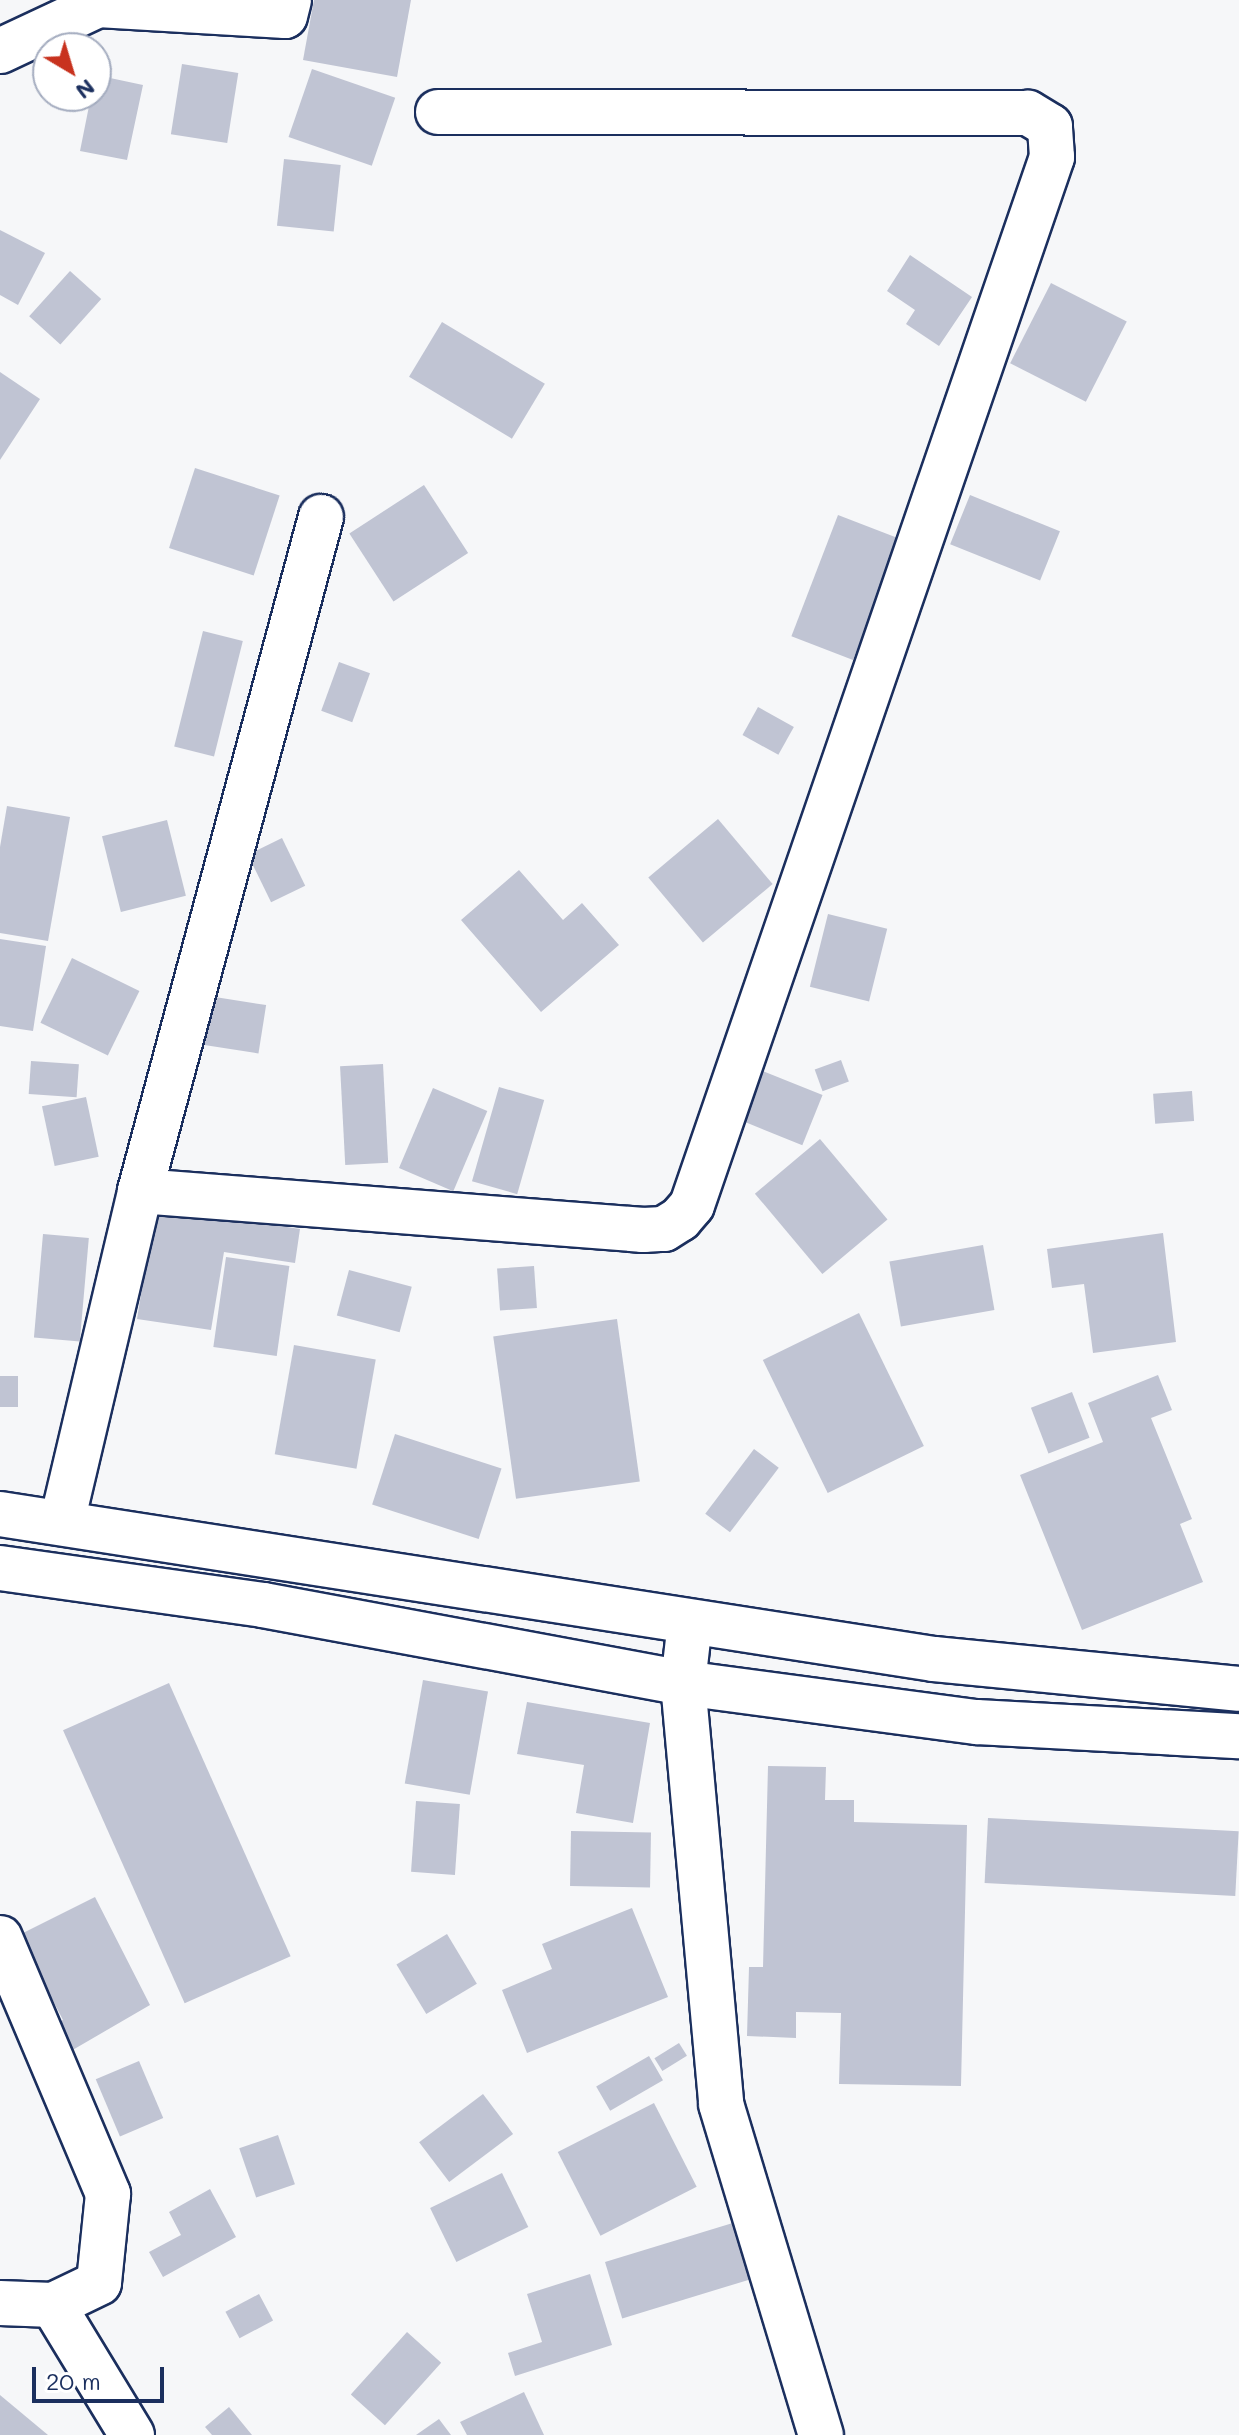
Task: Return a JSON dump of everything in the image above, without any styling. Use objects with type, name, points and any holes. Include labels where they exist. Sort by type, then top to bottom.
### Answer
[{"type":"street","points":[[0,51],[50,14],[98,5],[285,16],[289,0]]},
{"type":"street","points":[[140,1191],[643,1230],[664,1229],[680,1219],[692,1205],[1052,157],[1050,126],[1028,113],[438,112]]},
{"type":"street","points":[[62,1522],[140,1191],[321,517]]},
{"type":"street","points":[[0,1514],[690,1622],[1075,1676],[1239,1689]]},
{"type":"street","points":[[0,1568],[263,1605],[683,1683],[977,1722],[1239,1736]]},
{"type":"street","points":[[690,1622],[683,1683],[721,2104],[821,2435]]},
{"type":"street","points":[[0,1938],[108,2194],[99,2283],[53,2305],[0,2303]]},
{"type":"street","points":[[53,2305],[132,2435]]},
{"type":"building","points":[[314,0],[411,0],[397,77],[303,60]]},
{"type":"building","points":[[182,64],[238,73],[227,143],[171,134]]},
{"type":"building","points":[[312,69],[395,98],[372,166],[289,137]]},
{"type":"building","points":[[112,78],[143,85],[127,160],[80,151],[88,112],[112,112]]},
{"type":"building","points":[[284,159],[341,165],[334,232],[277,226]]},
{"type":"building","points":[[0,230],[45,253],[18,305],[0,295]]},
{"type":"building","points":[[910,255],[972,297],[939,346],[906,324],[915,310],[887,291]]},
{"type":"building","points":[[70,271],[101,299],[60,344],[29,316]]},
{"type":"building","points":[[1051,283],[1127,322],[1086,402],[1010,363]]},
{"type":"building","points":[[442,322],[545,384],[512,439],[409,377]]},
{"type":"building","points":[[0,372],[40,399],[0,460]]},
{"type":"building","points":[[195,468],[280,496],[254,575],[169,548]]},
{"type":"building","points":[[424,485],[468,553],[393,601],[349,533]]},
{"type":"building","points":[[970,495],[1060,531],[1040,580],[950,544]]},
{"type":"building","points":[[838,515],[900,539],[853,660],[791,636]]},
{"type":"building","points":[[203,631],[243,641],[214,756],[174,746]]},
{"type":"building","points":[[339,662],[370,673],[352,722],[321,711]]},
{"type":"building","points":[[758,707],[794,727],[778,755],[742,735]]},
{"type":"building","points":[[7,806],[70,817],[48,941],[0,933],[0,847]]},
{"type":"building","points":[[718,819],[773,884],[703,943],[648,877]]},
{"type":"building","points":[[167,820],[186,896],[121,912],[102,836]]},
{"type":"building","points":[[282,838],[305,886],[271,902],[248,855]]},
{"type":"building","points":[[519,870],[563,920],[582,903],[619,945],[541,1012],[461,920]]},
{"type":"building","points":[[828,914],[887,929],[869,1002],[810,987]]},
{"type":"building","points":[[0,939],[46,946],[33,1031],[0,1026]]},
{"type":"building","points":[[72,958],[139,991],[108,1056],[40,1023]]},
{"type":"building","points":[[196,994],[266,1005],[258,1054],[188,1042]]},
{"type":"building","points":[[841,1060],[849,1082],[823,1091],[815,1070]]},
{"type":"building","points":[[31,1061],[79,1064],[77,1097],[29,1094]]},
{"type":"building","points":[[383,1064],[388,1163],[345,1165],[340,1066]]},
{"type":"building","points":[[753,1067],[823,1095],[802,1145],[733,1117]]},
{"type":"building","points":[[499,1087],[544,1100],[517,1194],[472,1181]]},
{"type":"building","points":[[433,1088],[487,1111],[453,1191],[399,1168]]},
{"type":"building","points":[[1192,1091],[1194,1121],[1155,1124],[1153,1094]]},
{"type":"building","points":[[86,1097],[99,1157],[55,1166],[42,1106]]},
{"type":"building","points":[[820,1139],[887,1219],[822,1274],[755,1194]]},
{"type":"building","points":[[155,1207],[300,1229],[295,1263],[224,1252],[211,1330],[137,1319]]},
{"type":"building","points":[[1163,1233],[1176,1342],[1093,1353],[1084,1284],[1052,1288],[1047,1249]]},
{"type":"building","points":[[43,1234],[89,1238],[80,1342],[34,1338]]},
{"type":"building","points":[[983,1245],[994,1310],[901,1326],[889,1261]]},
{"type":"building","points":[[226,1257],[289,1266],[277,1356],[213,1347]]},
{"type":"building","points":[[534,1266],[537,1308],[500,1310],[497,1269]]},
{"type":"building","points":[[349,1270],[412,1287],[400,1332],[337,1315]]},
{"type":"building","points":[[859,1313],[924,1446],[828,1493],[763,1360]]},
{"type":"building","points":[[617,1319],[640,1481],[516,1499],[493,1336]]},
{"type":"building","points":[[294,1345],[376,1359],[356,1469],[275,1454]]},
{"type":"building","points":[[1158,1375],[1172,1410],[1151,1418],[1192,1519],[1180,1524],[1203,1582],[1082,1630],[1020,1475],[1103,1442],[1088,1403]]},
{"type":"building","points":[[0,1376],[18,1376],[18,1407],[0,1407]]},
{"type":"building","points":[[1072,1392],[1090,1438],[1048,1454],[1031,1408]]},
{"type":"building","points":[[395,1434],[502,1469],[479,1539],[372,1504]]},
{"type":"building","points":[[754,1449],[779,1468],[730,1532],[705,1514]]},
{"type":"building","points":[[423,1680],[488,1691],[470,1795],[405,1783]]},
{"type":"building","points":[[169,1683],[291,1956],[185,2003],[63,1730]]},
{"type":"building","points":[[527,1702],[650,1723],[633,1823],[576,1813],[584,1765],[517,1754]]},
{"type":"building","points":[[768,1766],[826,1767],[825,1800],[854,1800],[854,1822],[967,1825],[961,2086],[839,2084],[841,2013],[796,2012],[796,2038],[747,2036],[749,1967],[763,1967]]},
{"type":"building","points":[[416,1801],[460,1804],[455,1875],[411,1872]]},
{"type":"building","points":[[988,1818],[1239,1831],[1235,1896],[985,1883]]},
{"type":"building","points":[[571,1831],[651,1832],[650,1887],[570,1886]]},
{"type":"building","points":[[95,1897],[150,2005],[64,2055],[49,2027],[63,2020],[19,1935]]},
{"type":"building","points":[[632,1908],[668,1997],[527,2053],[502,1990],[552,1969],[542,1944]]},
{"type":"building","points":[[447,1934],[477,1984],[426,2014],[396,1964]]},
{"type":"building","points":[[679,2043],[687,2056],[662,2071],[654,2058]]},
{"type":"building","points":[[649,2056],[663,2080],[610,2111],[596,2086]]},
{"type":"building","points":[[139,2061],[163,2118],[120,2136],[96,2079]]},
{"type":"building","points":[[483,2094],[513,2134],[449,2182],[419,2142]]},
{"type":"building","points":[[654,2103],[697,2187],[600,2236],[558,2152]]},
{"type":"building","points":[[278,2135],[295,2184],[256,2198],[239,2148]]},
{"type":"building","points":[[502,2173],[528,2227],[456,2262],[430,2208]]},
{"type":"building","points":[[210,2189],[236,2237],[163,2277],[149,2252],[181,2235],[169,2212]]},
{"type":"building","points":[[736,2222],[753,2278],[622,2318],[605,2262]]},
{"type":"building","points":[[590,2274],[612,2345],[515,2376],[508,2353],[542,2342],[527,2294]]},
{"type":"building","points":[[259,2294],[273,2320],[240,2338],[225,2312]]},
{"type":"building","points":[[407,2332],[441,2363],[385,2425],[351,2394]]},
{"type":"building","points":[[524,2392],[544,2435],[467,2435],[460,2422]]},
{"type":"building","points":[[0,2395],[48,2435],[0,2435]]},
{"type":"building","points":[[229,2407],[252,2435],[212,2435],[205,2427]]},
{"type":"building","points":[[439,2419],[451,2435],[416,2435]]}]
